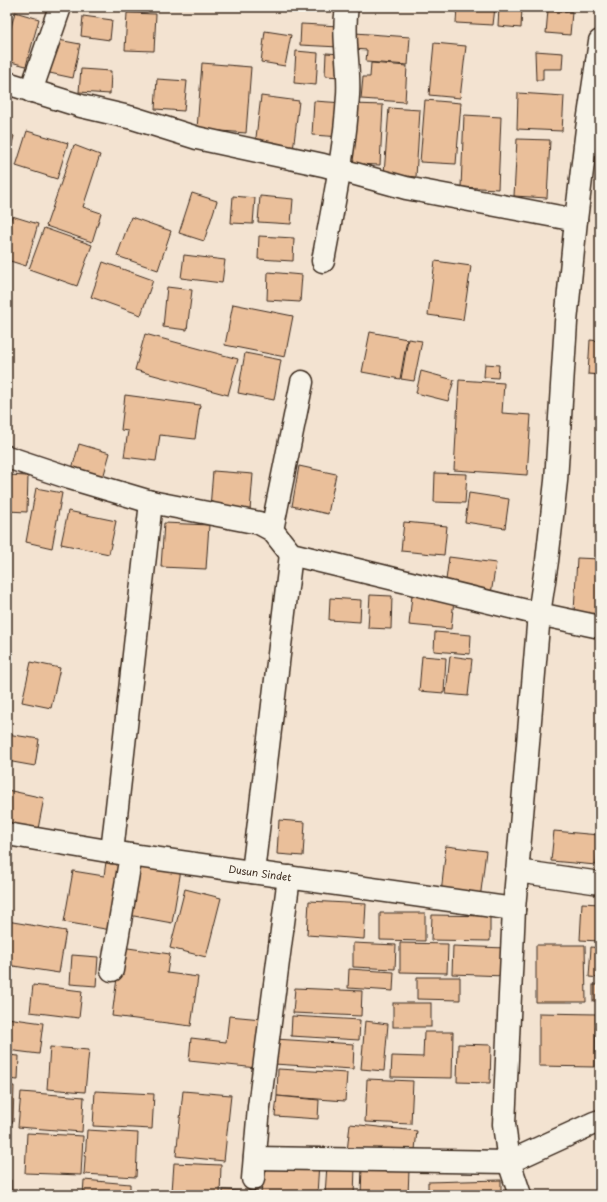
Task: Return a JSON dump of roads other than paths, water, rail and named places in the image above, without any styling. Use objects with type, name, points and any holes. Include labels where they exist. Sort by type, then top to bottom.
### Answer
[{"type":"street","points":[[31,91],[60,7]]},
{"type":"street","points":[[323,261],[339,170],[348,94],[345,37],[347,7]]},
{"type":"street","points":[[520,1195],[509,1162],[504,1124],[514,909],[539,614],[547,561],[556,481],[566,322],[576,220],[587,129],[599,55]]},
{"type":"street","points":[[7,83],[81,106],[133,118],[197,138],[339,170],[406,188],[576,220]]},
{"type":"street","points":[[272,530],[302,382]]},
{"type":"street","points":[[7,457],[70,478],[152,502],[259,523],[272,530],[291,554],[539,614],[600,627]]},
{"type":"street","points":[[112,970],[152,502]]},
{"type":"street","points":[[253,872],[291,554]]},
{"type":"street","name":"Dusun Sindet","points":[[7,834],[121,854],[514,909]]},
{"type":"street","points":[[517,870],[600,883]]},
{"type":"street","points":[[253,1179],[260,1107],[289,877]]},
{"type":"street","points":[[255,1158],[509,1162],[600,1121]]}]
